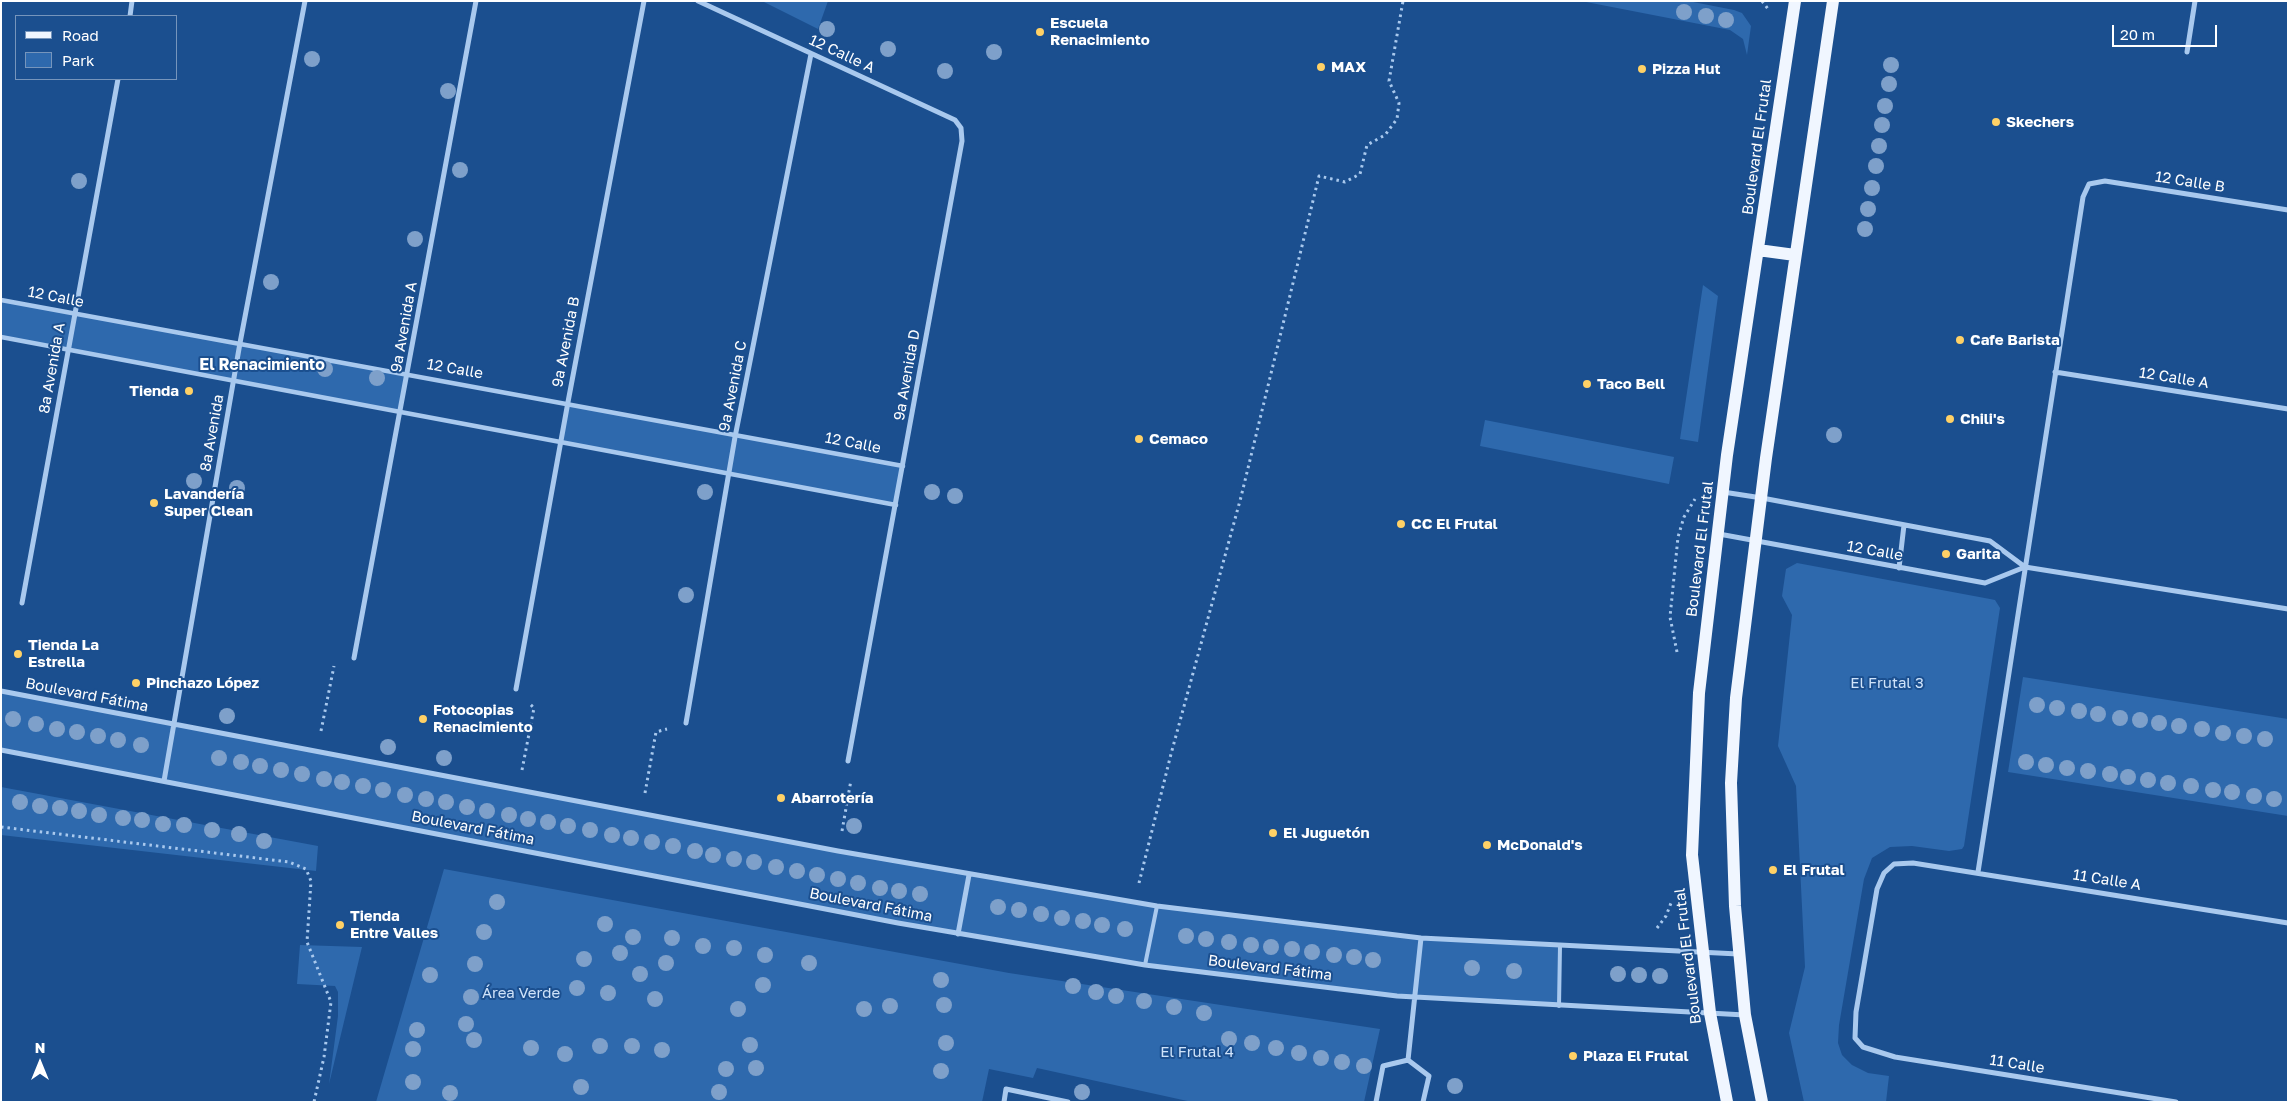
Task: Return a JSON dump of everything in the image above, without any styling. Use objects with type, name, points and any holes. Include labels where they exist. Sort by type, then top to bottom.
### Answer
[{"type":"main road","name":"Boulevard El Frutal","points":[[1727,1102],[1710,1013],[1692,855],[1698,693],[1723,492],[1795,1]]},
{"type":"main road","points":[[1762,1102],[1745,1015],[1738,954],[1731,783],[1736,698],[1831,2]]},
{"type":"main road","points":[[1758,250],[1795,255]]},
{"type":"street","points":[[130,15],[132,1]]},
{"type":"street","name":"8a Avenida","points":[[164,781],[240,344],[305,1]]},
{"type":"street","name":"9a Avenida A","points":[[354,658],[476,1]]},
{"type":"street","name":"9a Avenida B","points":[[516,689],[644,1]]},
{"type":"street","name":"12 Calle A","points":[[698,1],[956,120],[961,128],[962,141]]},
{"type":"street","points":[[2187,52],[2195,1]]},
{"type":"street","name":"9a Avenida C","points":[[686,723],[729,472],[811,54]]},
{"type":"street","name":"8a Avenida A","points":[[22,603],[118,80]]},
{"type":"street","name":"9a Avenida D","points":[[848,760],[962,141]]},
{"type":"street","name":"12 Calle B","points":[[2055,372],[2082,197],[2089,184],[2105,181],[2288,210]]},
{"type":"street","name":"12 Calle","points":[[1,300],[903,466]]},
{"type":"street","points":[[1,337],[896,503]]},
{"type":"street","points":[[1978,872],[2055,372]]},
{"type":"street","name":"12 Calle A","points":[[2055,372],[2288,409]]},
{"type":"street","name":"12 Calle","points":[[1723,492],[1990,541],[2025,567],[2288,609]]},
{"type":"street","points":[[1899,568],[1904,525]]},
{"type":"street","name":"12 Calle","points":[[1718,534],[1985,584],[2025,567]]},
{"type":"street","name":"Boulevard Fátima","points":[[1,691],[838,851],[1157,906],[1421,938],[1738,954]]},
{"type":"street","name":"Boulevard Fátima","points":[[1,750],[958,934],[1145,965],[1415,997],[1745,1015]]},
{"type":"street","name":"11 Calle A","points":[[1858,1042],[1854,1029],[1856,1012],[1877,889],[1881,877],[1887,868],[1894,864],[1922,864],[1978,872],[2288,922]]},
{"type":"street","points":[[958,934],[969,875]]},
{"type":"street","points":[[1408,1060],[1421,938]]},
{"type":"street","name":"11 Calle","points":[[1858,1042],[1869,1050],[1895,1057],[2176,1102]]},
{"type":"street","points":[[1376,1102],[1383,1066],[1408,1060]]},
{"type":"street","points":[[1408,1060],[1429,1076],[1423,1102]]},
{"type":"street","points":[[1004,1102],[1006,1088],[1068,1102]]},
{"type":"lane","points":[[1145,965],[1157,906]]},
{"type":"lane","points":[[1559,1006],[1560,946]]},
{"type":"path","points":[[1138,888],[1171,754],[1241,497],[1319,176],[1345,182],[1360,174],[1367,145],[1385,135],[1396,119],[1399,103],[1389,81],[1403,1]]},
{"type":"path","points":[[318,751],[334,664],[354,658]]},
{"type":"path","points":[[516,689],[534,708],[518,790]]},
{"type":"path","points":[[641,813],[656,732],[686,723]]},
{"type":"path","points":[[838,851],[851,779],[848,760]]},
{"type":"path","points":[[1,827],[289,862],[306,868],[311,881],[307,942],[331,1002],[324,1057],[314,1102]]},
{"type":"green space","points":[[762,1],[828,1],[818,29]]},
{"type":"green space","points":[[1581,1],[1688,1],[1734,10],[1742,13],[1751,26],[1747,55],[1743,39],[1730,30]]},
{"type":"green space","points":[[1703,285],[1718,296],[1698,442],[1680,439]]},
{"type":"green space","points":[[1,300],[408,373],[400,413],[1,337]]},
{"type":"green space","points":[[568,406],[903,466],[896,505],[561,443]]},
{"type":"green space","points":[[1485,420],[1674,457],[1669,484],[1480,446]]},
{"type":"green space","name":"El Frutal 3","points":[[1797,563],[1995,600],[2000,608],[1964,846],[1962,849],[1949,851],[1912,846],[1890,847],[1872,858],[1864,879],[1839,1025],[1838,1043],[1842,1055],[1852,1065],[1868,1073],[1889,1076],[1886,1102],[1804,1102],[1789,1033],[1805,967],[1796,786],[1778,746],[1792,615],[1782,596],[1786,569]]},
{"type":"green space","points":[[2023,677],[2288,719],[2288,816],[2008,772]]},
{"type":"green space","points":[[1,691],[838,851],[1157,906],[1421,938],[1560,946],[1559,1006],[1415,997],[1145,965],[958,934],[1,750]]},
{"type":"green space","points":[[1,787],[318,846],[316,871],[1,835]]},
{"type":"green space","name":"Área Verde","points":[[444,869],[1009,973],[1380,1029],[1364,1102],[1192,1102],[1037,1068],[1033,1078],[989,1069],[982,1102],[376,1102]]},
{"type":"green space","points":[[300,945],[362,947],[329,1084],[338,1016],[338,992],[335,986],[297,984]]},
{"type":"place","name":"Escuela Renacimiento","points":[[1040,32]]},
{"type":"place","name":"MAX","points":[[1321,67]]},
{"type":"place","name":"Pizza Hut","points":[[1642,69]]},
{"type":"place","name":"Skechers","points":[[1996,122]]},
{"type":"place","name":"Cafe Barista","points":[[1960,340]]},
{"type":"place","name":"Taco Bell","points":[[1587,384]]},
{"type":"place","name":"Tienda","points":[[189,391]]},
{"type":"place","name":"Chili's","points":[[1950,419]]},
{"type":"place","name":"Cemaco","points":[[1139,439]]},
{"type":"place","name":"Lavandería Super Clean","points":[[154,503]]},
{"type":"place","name":"CC El Frutal","points":[[1401,524]]},
{"type":"place","name":"Garita","points":[[1946,554]]},
{"type":"place","name":"Tienda La Estrella","points":[[18,654]]},
{"type":"place","name":"Pinchazo López","points":[[136,683]]},
{"type":"place","name":"Fotocopias Renacimiento","points":[[423,719]]},
{"type":"place","name":"Abarrotería","points":[[781,798]]},
{"type":"place","name":"El Juguetón","points":[[1273,833]]},
{"type":"place","name":"McDonald's","points":[[1487,845]]},
{"type":"place","name":"El Frutal","points":[[1773,870]]},
{"type":"place","name":"Tienda Entre Valles","points":[[340,925]]},
{"type":"place","name":"Plaza El Frutal","points":[[1573,1056]]},
{"type":"district","name":"El Renacimiento","points":[[262,365]]},
{"type":"park label","name":"El Frutal 4","points":[[1197,1052]]}]
